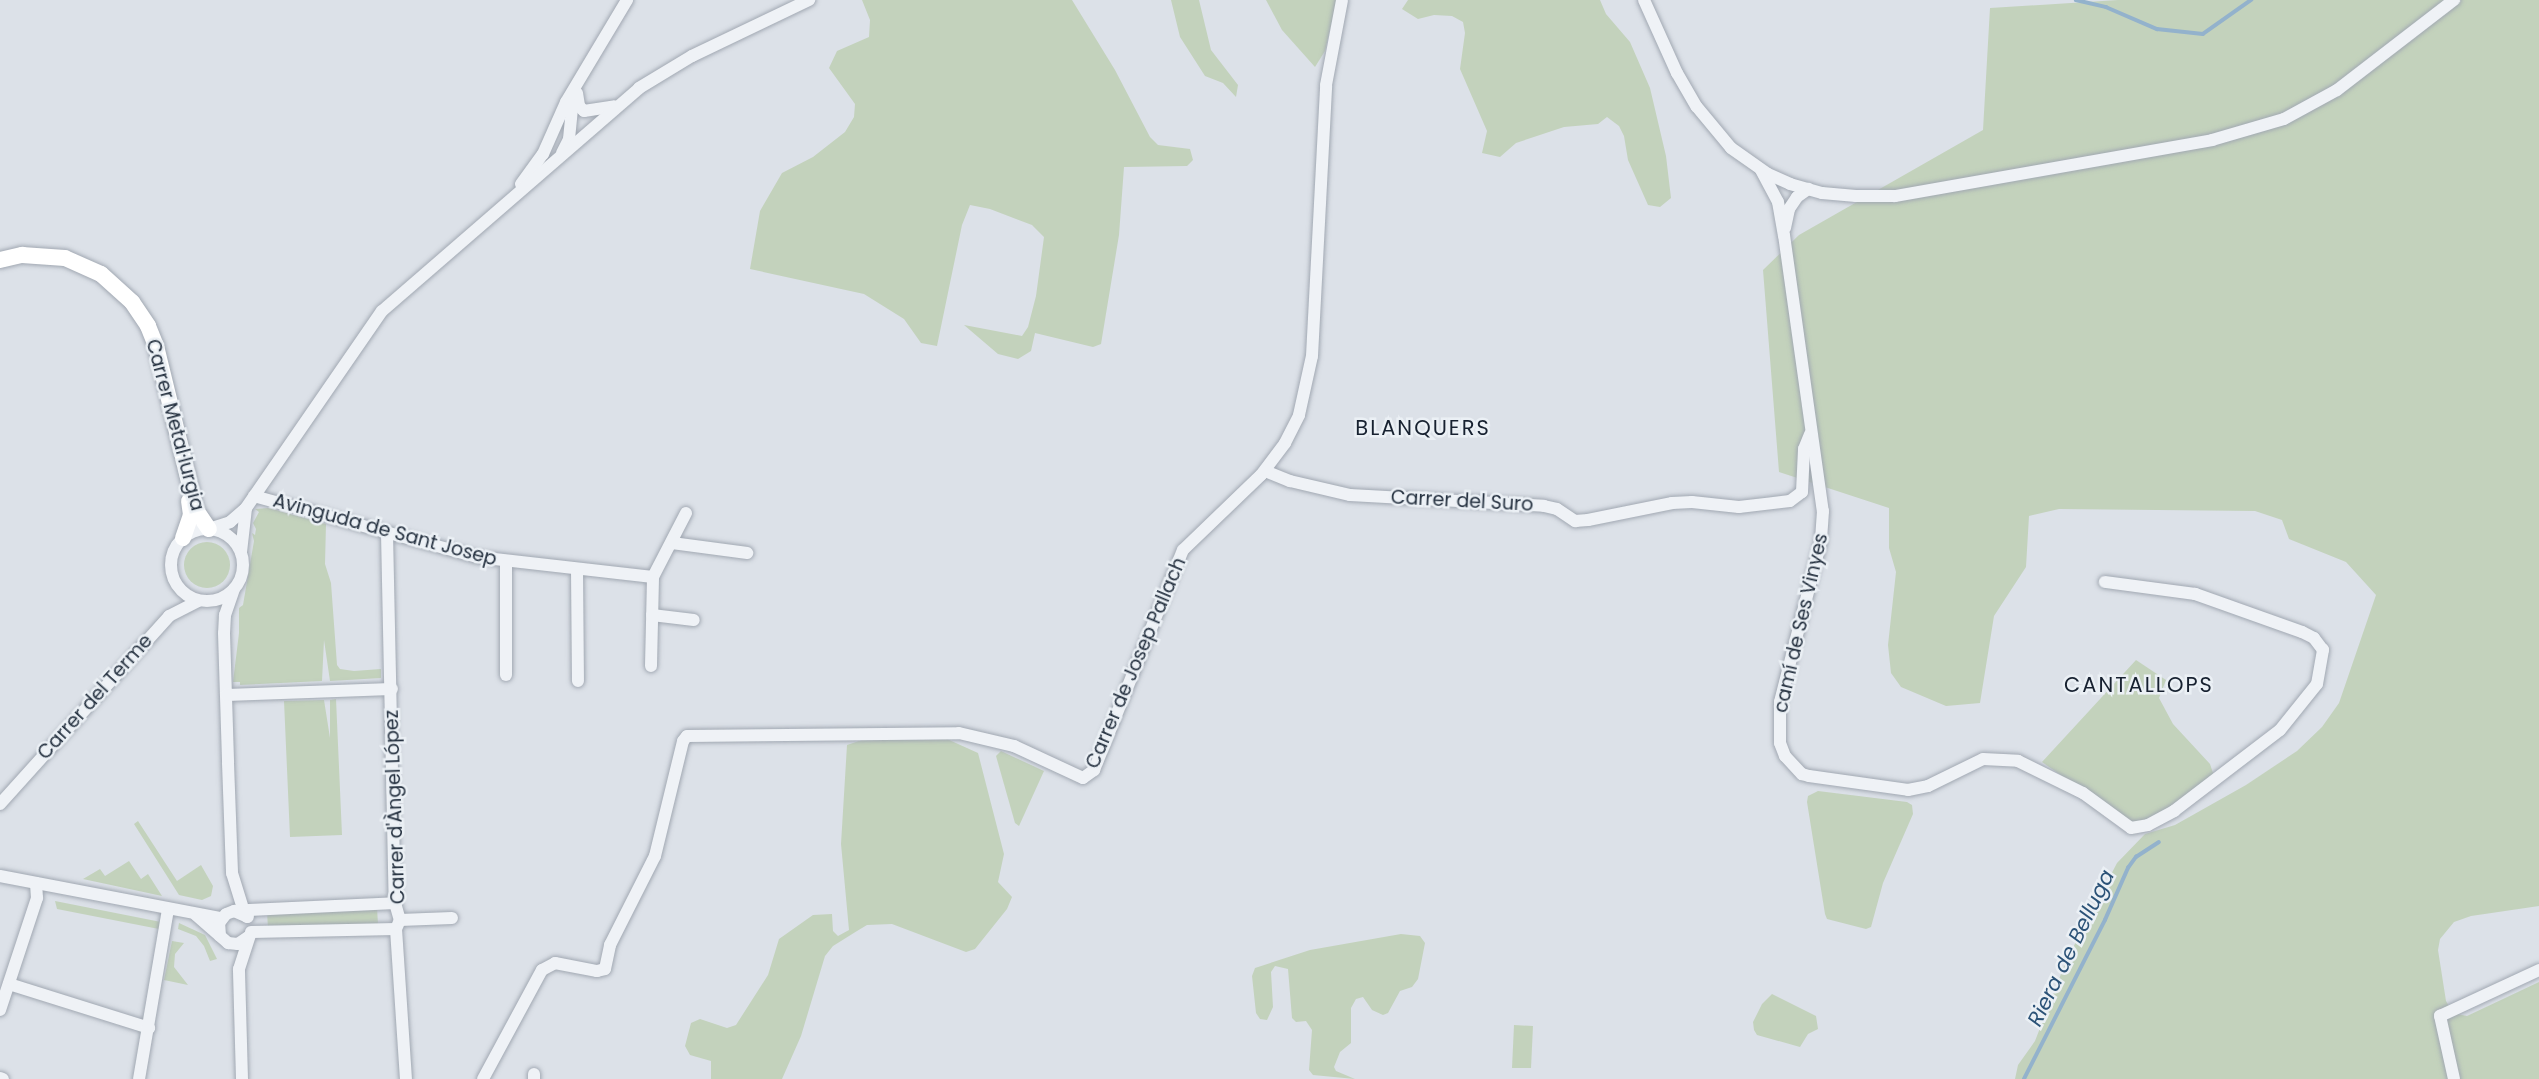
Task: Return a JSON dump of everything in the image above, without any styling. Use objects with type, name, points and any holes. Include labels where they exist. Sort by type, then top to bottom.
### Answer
[{"type":"main road","name":"Carrer Metal·lurgia","points":[[0,260],[22,255],[42,256],[85,265],[117,285],[132,302],[148,326],[156,346],[196,510],[208,529]]},
{"type":"main road","name":"Carrer Metal·lurgia","points":[[0,266],[23,260],[51,262],[85,271],[114,290],[131,307],[150,344],[189,499],[191,515],[183,538]]},
{"type":"street","points":[[508,203],[543,154],[566,102],[627,0]]},
{"type":"street","points":[[234,589],[224,597],[204,601],[186,596],[171,575],[172,554],[183,538],[196,530],[230,522],[246,508],[382,311],[639,89],[692,56],[809,0]]},
{"type":"street","name":"Carrer de Josep Pallach","points":[[483,1079],[541,970],[559,963],[597,971],[605,969],[610,945],[655,856],[683,741],[687,736],[959,733],[1014,746],[1078,776],[1086,777],[1094,770],[1183,550],[1192,538],[1245,494],[1265,471],[1285,443],[1299,415],[1312,356],[1323,116],[1342,0]]},
{"type":"street","points":[[1644,0],[1677,73],[1697,107],[1731,148],[1761,170],[1808,189],[1856,196],[1895,196],[2212,140],[2284,119],[2337,90],[2454,0]]},
{"type":"street","points":[[577,86],[579,106],[584,111],[603,110],[621,104]]},
{"type":"street","points":[[556,161],[569,139],[571,106],[577,86]]},
{"type":"street","points":[[556,128],[569,139]]},
{"type":"street","points":[[569,139],[587,134]]},
{"type":"street","name":"camí de Ses Vinyes","points":[[1761,170],[1778,202],[1784,235],[1810,433],[1822,492],[1824,530],[1778,719],[1785,756],[1802,774],[1908,790],[1928,786],[1983,759],[2018,761],[2083,793],[2131,828],[2148,825],[2174,811],[2280,730],[2317,684],[2323,650],[2314,638],[2302,632],[2195,594],[2105,582]]},
{"type":"street","name":"camí de Ses Vinyes","points":[[1784,235],[1788,209],[1797,197],[1808,189]]},
{"type":"street","name":"Carrer del Suro","points":[[1265,471],[1290,481],[1336,493],[1544,506],[1557,509],[1575,521],[1671,503],[1692,502],[1740,507],[1790,501],[1802,492],[1804,449],[1810,433]]},
{"type":"street","name":"Avinguda de Sant Josep","points":[[254,496],[477,557],[653,577]]},
{"type":"street","points":[[242,1079],[239,969],[250,933],[235,886],[224,633],[225,615],[234,589],[241,579],[246,508]]},
{"type":"street","points":[[651,666],[653,577],[686,513]]},
{"type":"street","points":[[208,529],[221,532],[234,541],[241,552]]},
{"type":"street","name":"Carrer d'Àngel López","points":[[387,533],[395,903],[406,1079]]},
{"type":"street","points":[[672,542],[747,553]]},
{"type":"street","points":[[506,561],[506,675]]},
{"type":"street","points":[[577,570],[578,681]]},
{"type":"street","points":[[204,601],[224,633]]},
{"type":"street","name":"Carrer del Terme","points":[[0,804],[169,615],[204,601]]},
{"type":"street","points":[[652,615],[694,620]]},
{"type":"street","points":[[226,695],[392,689]]},
{"type":"street","points":[[0,876],[196,915],[224,916],[234,911],[246,916]]},
{"type":"street","points":[[0,1010],[37,898],[36,883]]},
{"type":"street","points":[[224,939],[224,916],[235,886]]},
{"type":"street","points":[[246,916],[249,910],[395,903]]},
{"type":"street","points":[[139,1079],[168,909]]},
{"type":"street","points":[[196,915],[224,939],[239,969]]},
{"type":"street","points":[[224,939],[241,943],[250,933],[398,925],[452,918]]},
{"type":"street","points":[[2454,1079],[2440,1016],[2539,970]]},
{"type":"street","points":[[9,984],[149,1028]]},
{"type":"green space","points":[[862,0],[1072,0],[1115,70],[1150,137],[1158,145],[1190,149],[1193,160],[1187,166],[1124,167],[1119,235],[1101,344],[1093,347],[1035,333],[1031,351],[1018,359],[998,354],[964,325],[1022,336],[1028,327],[1036,296],[1044,237],[1032,225],[990,209],[970,205],[962,225],[937,346],[921,343],[904,319],[864,294],[750,269],[760,211],[782,173],[813,157],[845,132],[854,117],[855,104],[829,68],[837,51],[869,37],[870,20]]},
{"type":"green space","points":[[1171,0],[1199,0],[1211,50],[1238,85],[1236,97],[1223,83],[1205,76],[1180,37]]},
{"type":"green space","points":[[1266,0],[1337,0],[1325,51],[1315,67],[1282,30]]},
{"type":"green space","points":[[1408,0],[1600,0],[1606,14],[1630,42],[1650,88],[1666,156],[1671,198],[1660,207],[1648,205],[1628,160],[1624,136],[1619,126],[1607,117],[1598,124],[1564,127],[1516,143],[1500,157],[1482,153],[1487,131],[1460,69],[1465,33],[1463,22],[1452,16],[1434,15],[1418,19],[1402,9]]},
{"type":"green space","points":[[2118,0],[2539,0],[2539,906],[2471,916],[2454,922],[2440,939],[2438,950],[2446,1001],[2453,1013],[2467,1016],[2539,982],[2539,1079],[2015,1079],[2018,1065],[2035,1041],[2066,961],[2117,863],[2145,834],[2175,825],[2246,785],[2297,751],[2322,727],[2339,703],[2376,595],[2346,562],[2289,539],[2282,520],[2255,511],[2059,509],[2029,516],[2026,567],[1994,616],[1980,703],[1946,706],[1901,687],[1891,673],[1888,645],[1896,572],[1889,548],[1889,508],[1779,472],[1763,270],[1799,235],[1983,130],[1990,8]]},
{"type":"green space","points":[[269,508],[326,524],[325,564],[331,583],[337,665],[340,669],[354,671],[381,669],[381,678],[330,681],[324,640],[322,681],[240,685],[240,682],[233,682],[239,608],[243,605],[254,541],[252,533],[255,535],[256,529],[253,523],[259,512],[255,509]]},
{"type":"green space","points":[[207,542],[223,549],[230,565],[223,581],[207,588],[191,581],[184,565],[191,549]]},
{"type":"green space","points":[[2136,660],[2166,680],[2159,698],[2173,724],[2210,764],[2214,776],[2171,808],[2147,821],[2131,824],[2042,762]]},
{"type":"green space","points":[[336,699],[342,835],[290,837],[284,701],[324,700],[330,738],[330,700]]},
{"type":"green space","points":[[947,739],[978,753],[1004,854],[998,882],[1012,897],[1007,909],[975,949],[966,952],[892,924],[867,925],[833,946],[825,956],[801,1036],[782,1079],[711,1079],[711,1061],[690,1055],[685,1046],[691,1023],[700,1019],[727,1028],[736,1025],[768,975],[779,939],[813,915],[832,914],[833,931],[838,936],[849,930],[841,844],[847,745],[862,740]]},
{"type":"green space","points":[[1001,751],[1044,771],[1019,826],[1015,823],[996,756]]},
{"type":"green space","points":[[1818,791],[1907,802],[1912,805],[1913,814],[1883,883],[1871,927],[1866,929],[1827,919],[1825,914],[1807,802],[1808,796]]},
{"type":"green space","points":[[138,821],[177,881],[201,865],[213,886],[211,896],[202,900],[179,895],[134,824]]},
{"type":"green space","points":[[129,861],[141,879],[148,874],[162,896],[83,879],[100,869],[105,876]]},
{"type":"green space","points":[[55,901],[161,922],[159,929],[57,909]]},
{"type":"green space","points":[[377,908],[378,924],[268,928],[267,912]]},
{"type":"green space","points":[[179,923],[205,935],[217,959],[210,961],[196,936],[178,929]]},
{"type":"green space","points":[[1401,934],[1420,936],[1425,943],[1418,979],[1412,987],[1400,991],[1388,1013],[1383,1015],[1372,1010],[1363,997],[1356,999],[1351,1008],[1351,1043],[1340,1052],[1334,1067],[1336,1071],[1355,1079],[1313,1075],[1309,1070],[1312,1030],[1306,1021],[1296,1022],[1292,1018],[1288,969],[1275,966],[1271,972],[1273,1007],[1267,1020],[1260,1019],[1256,1013],[1252,976],[1255,968],[1310,950]]},
{"type":"green space","points":[[172,941],[184,943],[175,954],[174,967],[188,985],[164,980]]},
{"type":"green space","points":[[1772,994],[1816,1016],[1818,1029],[1808,1034],[1800,1047],[1757,1035],[1754,1030],[1753,1022],[1762,1004]]},
{"type":"green space","points":[[1514,1025],[1533,1026],[1531,1068],[1512,1068]]},
{"type":"waterway","points":[[2076,0],[2106,7],[2157,29],[2203,34],[2251,0]]},
{"type":"waterway","name":"Riera de Belluga","points":[[2024,1079],[2105,920],[2128,868],[2136,857],[2159,842]]},
{"type":"district","name":"BLANQUERS","points":[[1423,428]]},
{"type":"district","name":"CANTALLOPS","points":[[2139,685]]}]
